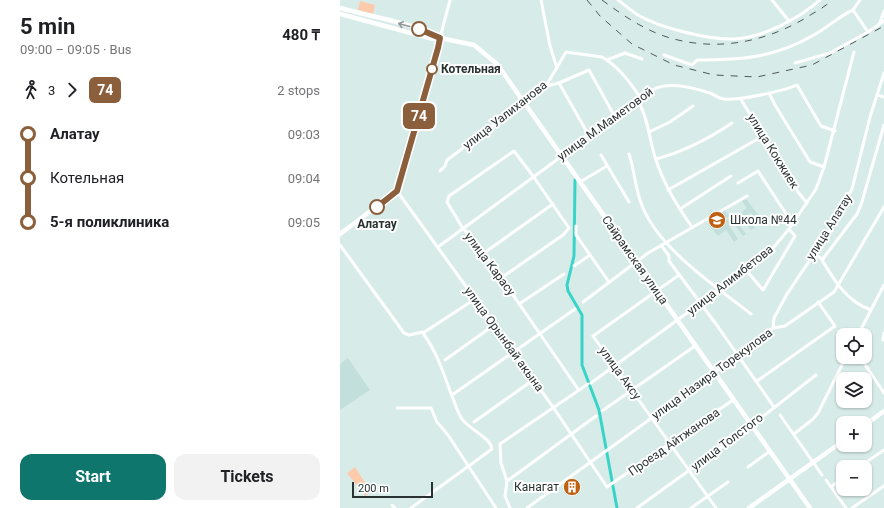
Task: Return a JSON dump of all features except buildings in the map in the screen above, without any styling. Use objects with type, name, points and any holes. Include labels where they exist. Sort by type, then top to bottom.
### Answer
[{"type":"main road","points":[[340,8],[434,34],[440,38]]},
{"type":"main road","points":[[340,14],[433,39],[440,38]]},
{"type":"main road","points":[[340,234],[397,191],[440,38]]},
{"type":"main road","name":"Сайрамская улица","points":[[440,38],[474,45],[497,64],[790,479],[808,507]]},
{"type":"main road","points":[[872,420],[884,411]]},
{"type":"main road","points":[[749,508],[836,445]]},
{"type":"street","points":[[440,38],[450,0]]},
{"type":"street","points":[[541,0],[550,46],[557,68]]},
{"type":"street","points":[[618,0],[637,15],[651,21],[697,35],[734,39],[769,30],[789,21],[820,0]]},
{"type":"street","points":[[772,0],[789,21]]},
{"type":"street","points":[[664,55],[692,65],[696,60],[724,61],[762,56],[803,41],[853,10],[860,0]]},
{"type":"street","points":[[853,10],[868,32]]},
{"type":"street","points":[[880,24],[884,11]]},
{"type":"street","points":[[795,63],[830,53],[868,32],[884,21]]},
{"type":"street","name":"улица Уалиханова","points":[[440,171],[445,166],[447,160],[524,103],[528,97],[546,86],[566,52],[602,57],[630,82],[644,111],[656,159],[668,190],[692,227]]},
{"type":"street","name":"улица Алимбетова","points":[[507,481],[501,463],[500,444],[578,389],[589,384],[746,270],[773,248],[789,229],[816,189],[835,131],[854,52]]},
{"type":"street","points":[[607,60],[625,53],[642,59]]},
{"type":"street","points":[[546,86],[559,83],[589,70],[615,117]]},
{"type":"street","name":"улица Алатау","points":[[773,328],[774,318],[813,254],[830,230],[852,189],[870,116],[884,73]]},
{"type":"street","points":[[559,83],[588,134]]},
{"type":"street","name":"улица М.Маметовой","points":[[438,247],[462,227],[562,156],[588,134],[656,88],[672,85],[711,93],[726,100],[782,91],[797,85],[821,126],[835,131]]},
{"type":"street","points":[[769,93],[774,105],[810,162],[824,167]]},
{"type":"street","points":[[878,95],[884,97]]},
{"type":"street","name":"улица Кокжиек","points":[[740,98],[798,192],[807,203]]},
{"type":"street","points":[[649,132],[670,122],[693,106]]},
{"type":"street","points":[[656,159],[691,147],[714,135],[732,123]]},
{"type":"street","points":[[823,260],[857,214],[861,205],[884,125]]},
{"type":"street","points":[[668,190],[763,136]]},
{"type":"street","name":"улица Карасу","points":[[533,176],[515,152],[507,154],[448,196],[447,202],[462,227],[484,253],[578,389]]},
{"type":"street","points":[[629,154],[636,189],[642,206],[664,242],[750,314]]},
{"type":"street","points":[[601,155],[629,202]]},
{"type":"street","points":[[580,182],[607,166]]},
{"type":"street","points":[[738,183],[758,171],[792,223]]},
{"type":"street","points":[[501,278],[563,235],[568,229],[568,225],[533,176]]},
{"type":"street","points":[[680,209],[731,176]]},
{"type":"street","name":"улица Орынбай акына","points":[[397,191],[494,325],[607,487],[609,487]]},
{"type":"street","points":[[583,302],[636,261],[664,242],[730,204],[747,196]]},
{"type":"street","points":[[484,253],[553,204]]},
{"type":"street","name":"улица Назира Торекулова","points":[[527,508],[604,451],[609,449],[738,356],[773,328],[785,326],[834,292],[884,207]]},
{"type":"street","points":[[576,226],[576,235],[609,282]]},
{"type":"street","points":[[746,270],[763,290],[795,236],[789,229]]},
{"type":"street","points":[[340,245],[404,333],[409,335],[423,332],[475,299]]},
{"type":"street","points":[[660,245],[669,256],[669,262],[774,407]]},
{"type":"street","points":[[813,254],[823,260],[838,286],[856,303],[871,310]]},
{"type":"street","points":[[574,266],[590,255]]},
{"type":"street","points":[[519,304],[564,274]]},
{"type":"street","points":[[657,292],[679,275]]},
{"type":"street","points":[[862,328],[884,285]]},
{"type":"street","name":"улица Аксу","points":[[657,292],[593,336],[716,508]]},
{"type":"street","points":[[756,381],[835,326],[818,302]]},
{"type":"street","points":[[452,395],[575,308]]},
{"type":"street","points":[[445,360],[494,325]]},
{"type":"street","points":[[412,508],[491,451],[492,445],[489,441],[470,429],[462,419],[438,358],[423,332]]},
{"type":"street","points":[[883,340],[884,333]]},
{"type":"street","points":[[602,411],[695,346]]},
{"type":"street","points":[[794,434],[813,419],[818,413],[842,364]]},
{"type":"street","points":[[864,364],[884,393]]},
{"type":"street","name":"улица Толстого","points":[[637,508],[752,425],[816,375]]},
{"type":"street","points":[[474,422],[533,380]]},
{"type":"street","name":"Проезд Айтжанова","points":[[609,487],[733,400]]},
{"type":"street","points":[[397,408],[431,408],[437,422],[448,435],[468,468],[496,508]]},
{"type":"street","points":[[780,415],[822,475]]},
{"type":"street","points":[[510,508],[505,496],[507,481],[596,416]]},
{"type":"street","points":[[869,460],[884,450]]},
{"type":"street","points":[[748,467],[770,451]]},
{"type":"street","points":[[826,480],[846,508]]},
{"type":"street","points":[[691,508],[728,482]]},
{"type":"street","points":[[831,487],[836,483]]},
{"type":"street","points":[[852,508],[884,486]]},
{"type":"street","points":[[858,504],[861,508]]},
{"type":"shaded area","points":[[360,1],[375,5],[373,14],[358,10]]},
{"type":"shaded area","name":"Школа №44","points":[[746,199],[763,221],[759,224],[751,213],[746,216],[755,228],[751,230],[742,219],[737,222],[746,234],[743,236],[734,224],[730,227],[738,239],[734,242],[726,230],[718,236],[708,224],[725,211],[729,216],[726,218],[729,222],[747,208],[742,201]]},
{"type":"shaded area","points":[[348,358],[370,390],[340,410],[340,364]]},
{"type":"shaded area","points":[[355,467],[371,492],[365,496],[347,473]]},
{"type":"waterway","points":[[575,180],[574,256],[567,285],[568,291],[582,315],[582,365],[599,410],[617,508]]},
{"type":"railway","points":[[587,0],[600,16],[632,44],[674,65],[714,75],[757,77],[812,65],[884,26]]},
{"type":"railway","points":[[602,0],[629,19],[658,34],[678,40],[713,44],[747,41],[781,31],[817,11],[832,0]]},
{"type":"bus line","name":"74","points":[[377,207],[397,191],[438,48],[440,38],[434,34],[419,29]]},
{"type":"place","name":"Котельная","points":[[432,69]]},
{"type":"place","name":"Алатау","points":[[377,207]]},
{"type":"place","name":"Школа №44","points":[[717,220]]},
{"type":"place","name":"Канагат","points":[[572,487]]}]
